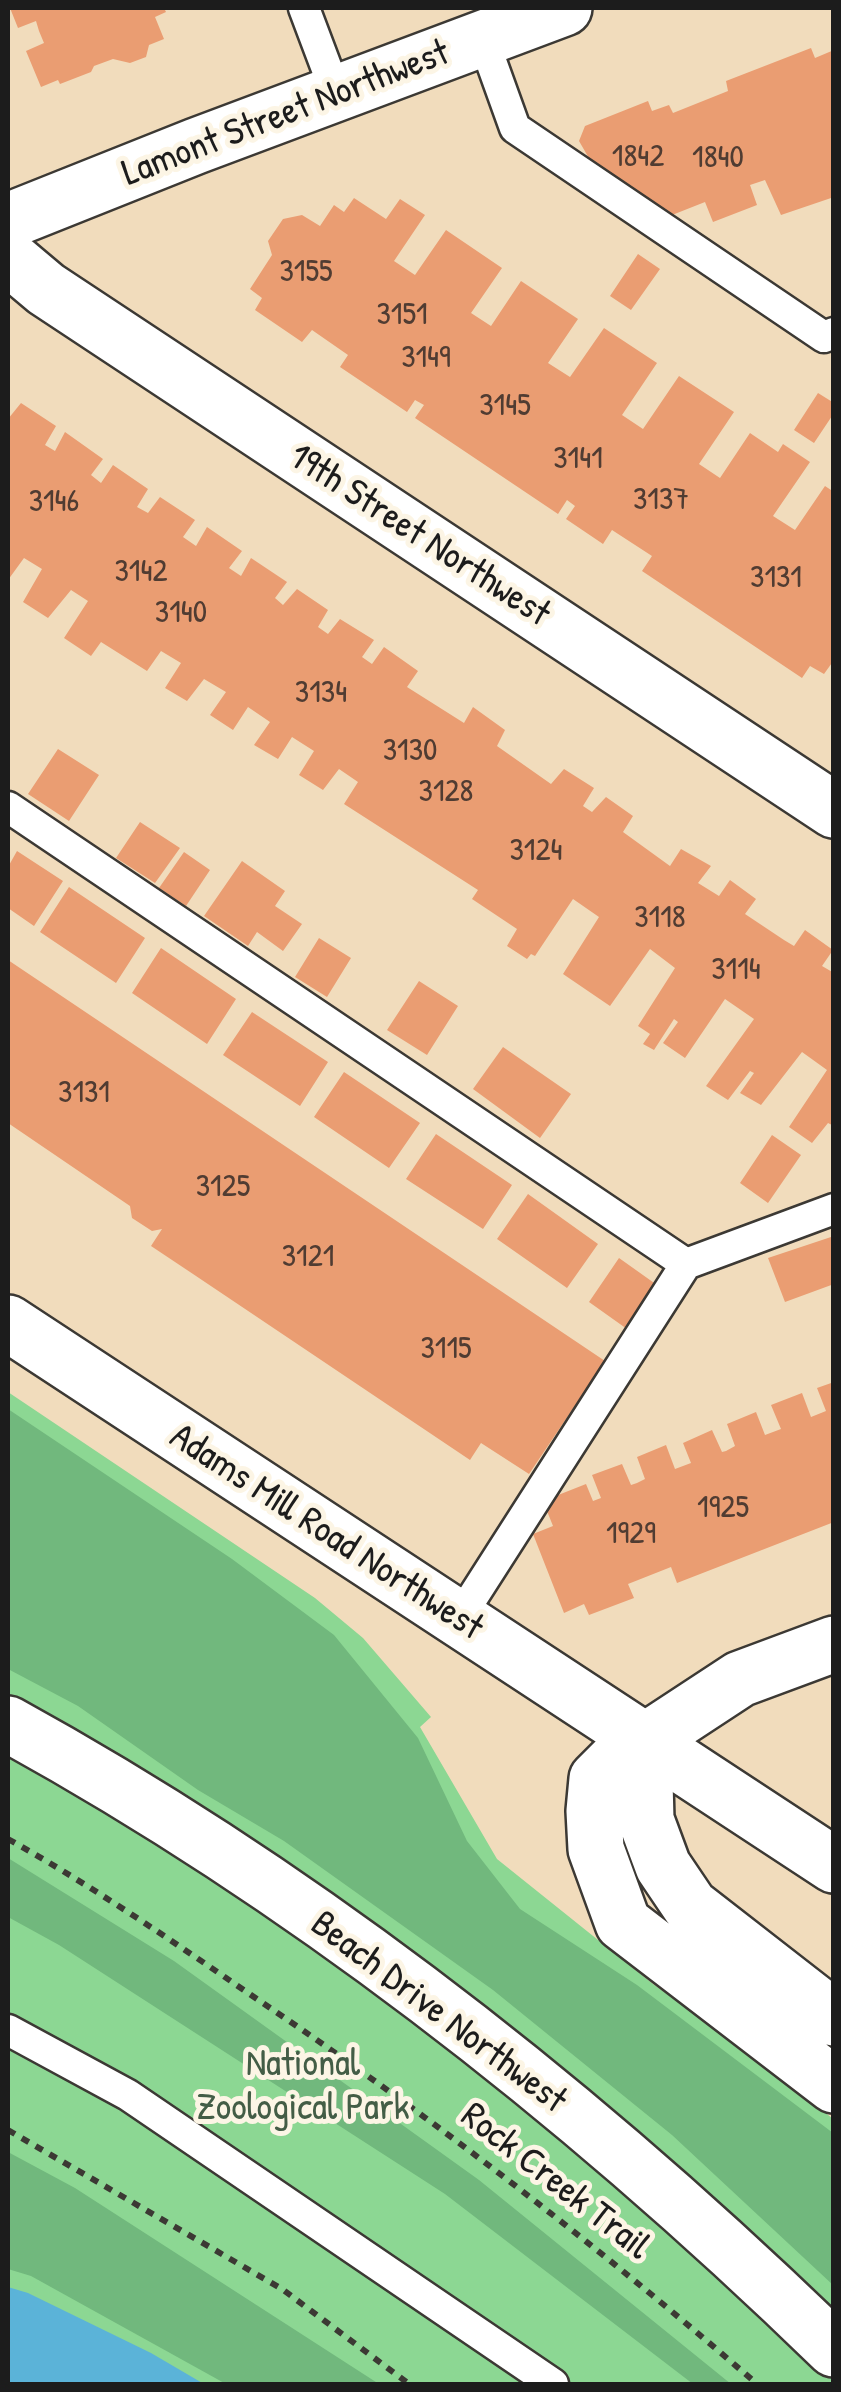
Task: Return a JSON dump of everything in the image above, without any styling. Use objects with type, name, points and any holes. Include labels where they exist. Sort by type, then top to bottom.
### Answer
[{"type":"street","name":"Lamont Street Northwest","points":[[8,221],[564,8]]},
{"type":"street","name":"19th Street Northwest","points":[[8,258],[46,289],[822,791]]},
{"type":"street","name":"Adams Mill Road Northwest","points":[[8,1323],[834,1865]]},
{"type":"street","points":[[834,1644],[740,1679],[619,1757],[598,1779],[594,1811],[596,1849],[624,1923],[834,2085]]},
{"type":"street","name":"Beach Drive Northwest","points":[[8,1724],[248,1871],[412,1988],[569,2112],[738,2258],[834,2350]]},
{"type":"street","points":[[644,1742],[646,1820],[664,1866],[690,1906],[834,2018]]},
{"type":"lane","points":[[304,8],[336,93]]},
{"type":"lane","points":[[483,38],[515,128],[830,343]]},
{"type":"lane","points":[[8,807],[686,1264]]},
{"type":"lane","points":[[458,1620],[686,1264],[834,1209]]},
{"type":"lane","points":[[8,2030],[128,2095],[553,2384]]},
{"type":"path","name":"Rock Creek Trail","points":[[8,1838],[90,1885],[379,2082],[647,2288],[757,2384]]},
{"type":"path","points":[[8,2130],[282,2289],[409,2384]]},
{"type":"green space","name":"National Zoological Park","points":[[8,1392],[315,1598],[363,1638],[431,1717],[420,1727],[497,1859],[653,1984],[767,2064],[833,2119],[833,2384],[8,2384]]},
{"type":"green space","points":[[8,1409],[232,1559],[334,1635],[418,1738],[467,1841],[520,1909],[637,1985],[833,2133],[833,2285],[672,2135],[493,1990],[284,1841],[198,1790],[78,1706],[8,1669]]},
{"type":"green space","points":[[8,1858],[174,1961],[479,2180],[731,2384],[693,2384],[445,2194],[59,1945],[8,1917]]},
{"type":"green space","points":[[8,2152],[75,2188],[379,2384],[226,2384],[31,2276],[8,2269]]},
{"type":"water","points":[[8,2287],[151,2353],[204,2384],[8,2384]]},
{"type":"building","points":[[10,8],[164,8],[166,12],[155,17],[164,39],[149,45],[146,57],[130,63],[113,59],[94,66],[91,72],[41,87],[26,51],[44,43],[36,21],[18,28]]},
{"type":"building","points":[[811,48],[815,58],[834,50],[834,197],[781,215],[765,180],[750,185],[757,205],[713,222],[705,202],[662,219],[644,206],[639,193],[633,196],[597,172],[579,141],[585,126],[648,101],[652,111],[669,105],[673,113],[728,91],[726,81]]},
{"type":"building","points":[[354,198],[386,219],[400,199],[425,215],[394,261],[415,275],[446,230],[502,268],[471,313],[491,326],[521,281],[578,319],[548,363],[570,377],[604,328],[657,363],[622,415],[643,429],[679,376],[734,412],[699,464],[720,478],[750,433],[778,452],[783,444],[810,462],[773,516],[795,530],[825,486],[834,492],[834,660],[824,674],[810,666],[802,678],[642,571],[652,556],[612,530],[603,544],[566,519],[575,506],[567,500],[558,514],[415,418],[424,405],[415,400],[407,412],[340,367],[348,355],[312,330],[302,342],[255,310],[262,298],[250,289],[272,255],[268,241],[283,219],[302,215],[320,226],[334,205],[344,212]]},
{"type":"building","points":[[638,254],[660,269],[631,310],[610,296]]},
{"type":"building","points":[[818,393],[834,403],[834,413],[814,443],[794,430]]},
{"type":"building","points":[[21,403],[56,426],[45,445],[55,451],[65,432],[103,459],[91,475],[101,483],[113,465],[148,489],[137,507],[148,513],[160,497],[195,520],[183,537],[196,546],[207,527],[242,551],[229,568],[241,576],[251,558],[287,582],[275,598],[283,605],[297,589],[328,610],[318,627],[328,634],[340,619],[374,640],[362,657],[372,664],[384,647],[418,671],[407,687],[464,723],[473,707],[505,730],[497,746],[551,784],[564,769],[594,788],[583,806],[592,812],[606,797],[633,816],[623,832],[670,866],[681,849],[711,866],[698,883],[719,896],[730,880],[756,899],[745,914],[794,946],[805,930],[833,950],[822,966],[834,973],[834,1126],[828,1123],[812,1143],[789,1127],[827,1070],[802,1052],[761,1105],[740,1093],[754,1073],[750,1071],[728,1100],[706,1086],[754,1019],[725,999],[685,1058],[663,1043],[678,1022],[674,1019],[654,1050],[643,1044],[650,1034],[638,1026],[675,968],[650,949],[610,1006],[563,974],[599,917],[573,899],[535,956],[531,954],[527,959],[507,946],[517,929],[472,899],[478,890],[344,804],[358,782],[339,769],[323,790],[299,775],[314,751],[292,737],[278,759],[254,745],[270,722],[248,707],[233,730],[210,715],[226,692],[204,679],[187,701],[165,688],[181,663],[161,651],[147,671],[101,642],[91,656],[64,638],[88,601],[71,590],[48,618],[23,602],[42,569],[24,558],[8,580],[8,419]]},
{"type":"building","points":[[58,749],[99,775],[69,821],[28,794]]},
{"type":"building","points":[[140,822],[180,848],[155,883],[116,858]]},
{"type":"building","points":[[17,851],[63,881],[34,926],[8,908],[8,867]]},
{"type":"building","points":[[184,852],[210,870],[186,906],[159,888]]},
{"type":"building","points":[[242,861],[285,891],[275,906],[302,924],[283,951],[257,932],[248,946],[204,916]]},
{"type":"building","points":[[69,887],[145,938],[116,983],[40,932]]},
{"type":"building","points":[[319,938],[351,958],[327,997],[295,977]]},
{"type":"building","points":[[161,948],[236,999],[207,1044],[132,993]]},
{"type":"building","points":[[8,960],[605,1361],[529,1474],[481,1443],[470,1460],[151,1246],[162,1229],[152,1231],[132,1218],[130,1206],[8,1123]]},
{"type":"building","points":[[419,981],[458,1006],[427,1055],[387,1030]]},
{"type":"building","points":[[252,1012],[328,1062],[300,1106],[223,1055]]},
{"type":"building","points":[[503,1047],[571,1094],[540,1138],[473,1089]]},
{"type":"building","points":[[344,1072],[420,1123],[389,1168],[314,1117]]},
{"type":"building","points":[[436,1134],[512,1185],[483,1229],[406,1179]]},
{"type":"building","points":[[772,1135],[801,1155],[768,1203],[740,1183]]},
{"type":"building","points":[[528,1194],[598,1244],[567,1288],[497,1239]]},
{"type":"building","points":[[834,1236],[834,1284],[785,1302],[768,1258]]},
{"type":"building","points":[[619,1258],[657,1285],[627,1329],[589,1302]]},
{"type":"building","points":[[834,1382],[834,1522],[677,1583],[671,1567],[628,1584],[634,1598],[589,1615],[584,1604],[564,1613],[533,1534],[553,1526],[543,1501],[586,1484],[593,1501],[601,1498],[592,1475],[622,1464],[631,1485],[637,1483],[645,1479],[637,1457],[666,1445],[675,1469],[691,1463],[683,1443],[712,1430],[722,1452],[726,1451],[735,1446],[727,1424],[756,1412],[765,1435],[781,1429],[771,1405],[802,1393],[811,1417],[826,1411],[817,1388]]}]
